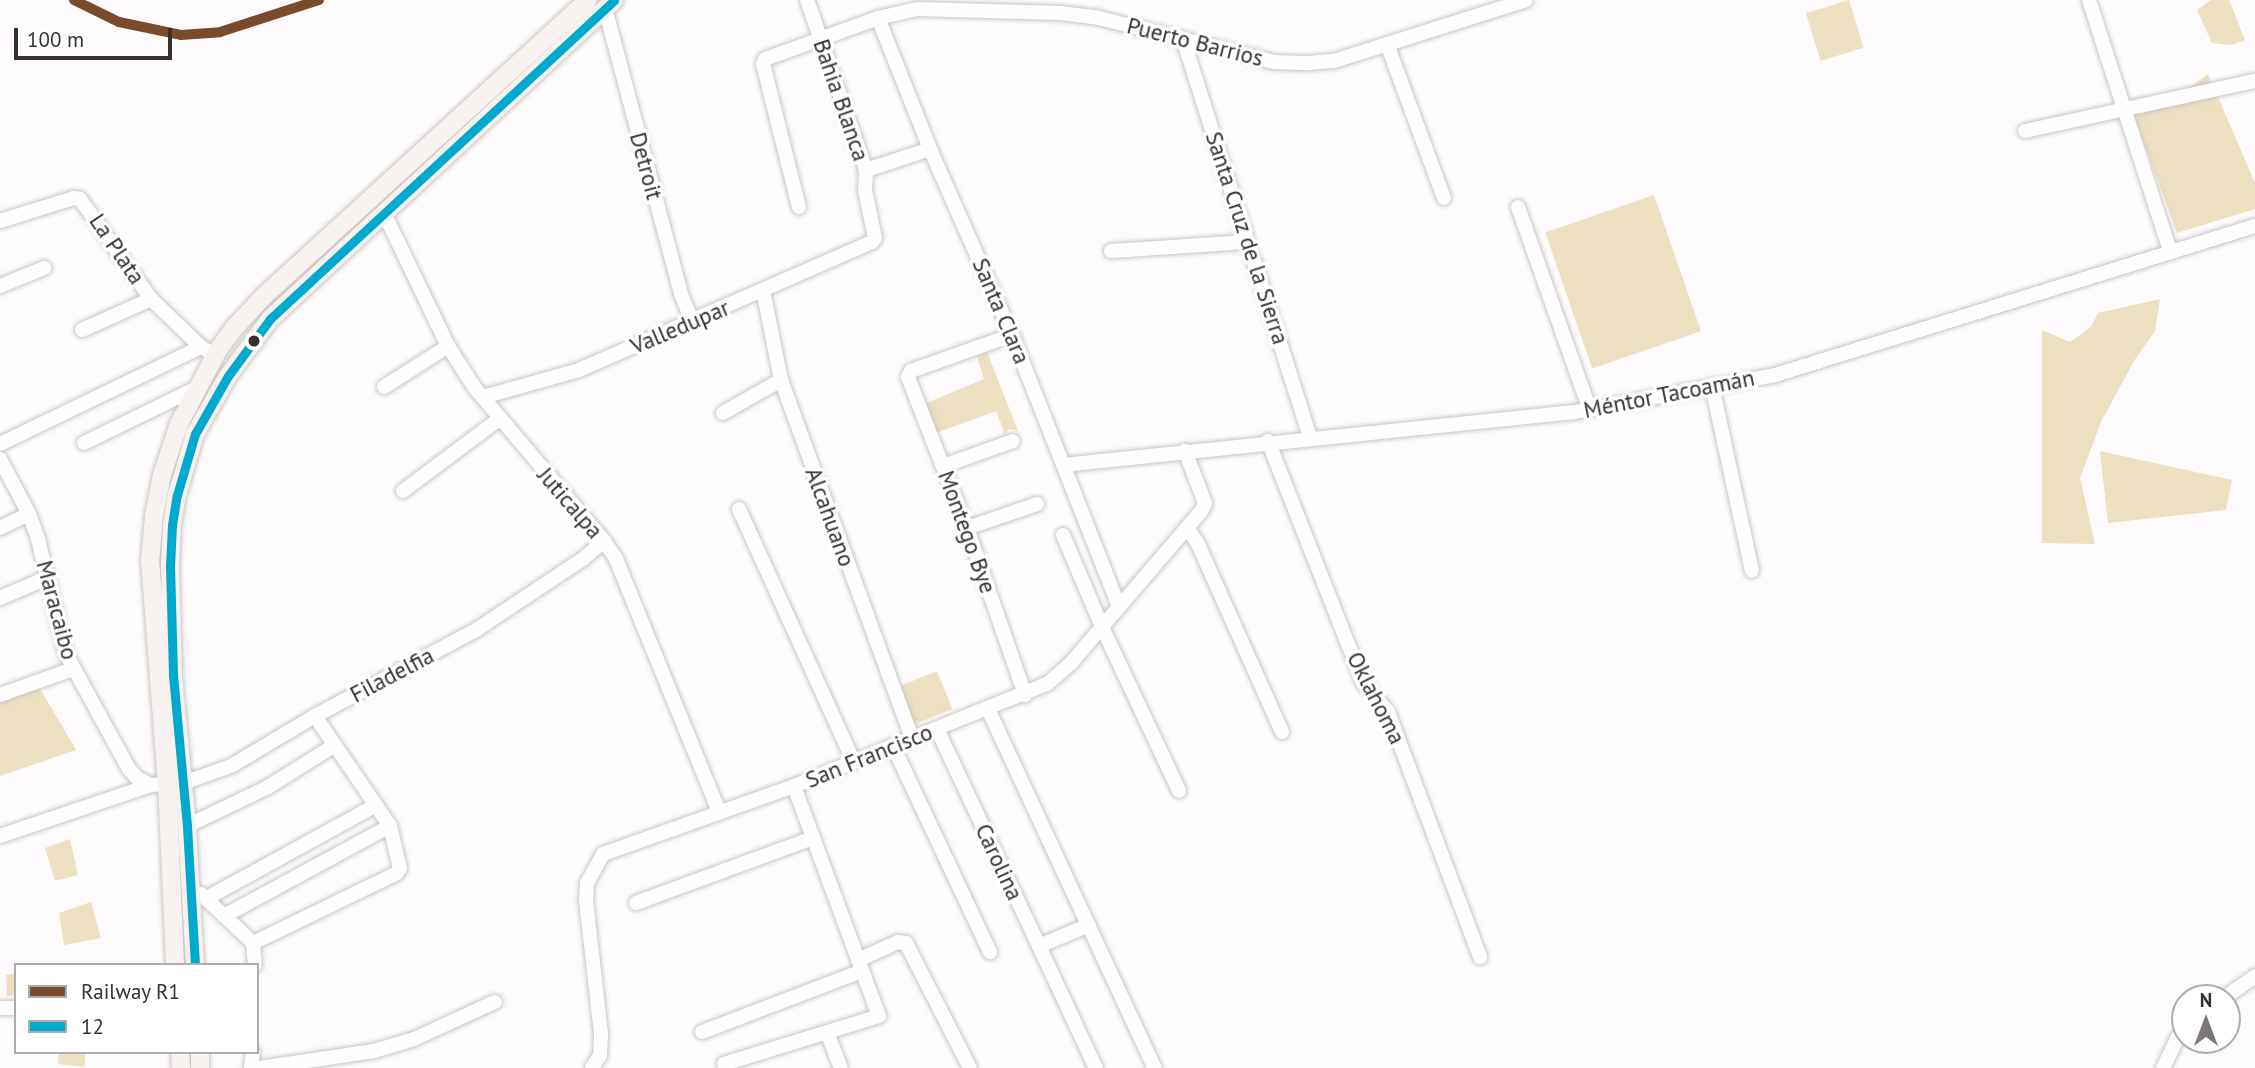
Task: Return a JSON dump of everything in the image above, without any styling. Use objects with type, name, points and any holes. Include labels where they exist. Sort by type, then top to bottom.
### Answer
[{"type":"main road","points":[[175,963],[167,784],[150,561],[154,516],[162,475],[179,424],[197,388],[208,351],[265,295],[583,4]]},
{"type":"main road","points":[[195,963],[187,826],[167,784],[173,674],[172,525],[195,434],[228,376],[270,319],[609,4]]},
{"type":"street","name":"Bahia Blanca","points":[[807,0],[866,170],[864,190],[875,238],[872,242]]},
{"type":"street","name":"Puerto Barrios","points":[[799,207],[763,64],[765,59],[915,4],[1059,6],[1283,63],[1334,61],[1526,0]]},
{"type":"street","points":[[2090,0],[2170,251]]},
{"type":"street","name":"Detroit","points":[[609,4],[681,293],[692,321]]},
{"type":"street","name":"Santa Clara","points":[[878,18],[930,149],[1012,335],[1119,606]]},
{"type":"street","name":"Santa Cruz de la Sierra","points":[[1183,39],[1310,438]]},
{"type":"street","points":[[1387,44],[1444,198]]},
{"type":"street","points":[[2025,131],[2255,81]]},
{"type":"street","points":[[866,170],[930,149]]},
{"type":"street","name":"La Plata","points":[[0,220],[74,198],[80,199],[151,299],[208,351]]},
{"type":"street","points":[[1518,207],[1590,410]]},
{"type":"street","name":"Juticalpa","points":[[384,213],[448,346],[498,420],[604,541],[616,559],[719,812]]},
{"type":"street","name":"Méntor Tacoamán","points":[[1063,465],[1268,441],[1590,410],[1774,375],[2255,226]]},
{"type":"street","name":"Valledupar","points":[[483,397],[579,370],[872,242]]},
{"type":"street","points":[[1111,251],[1248,242]]},
{"type":"street","points":[[1,282],[44,268]]},
{"type":"street","name":"Alcahuano","points":[[763,290],[781,380],[912,738]]},
{"type":"street","points":[[82,330],[151,299]]},
{"type":"street","name":"Montego Bye","points":[[1012,335],[911,371],[908,377],[967,528],[1025,695]]},
{"type":"street","points":[[384,387],[448,346]]},
{"type":"street","points":[[0,444],[208,351]]},
{"type":"street","points":[[723,413],[781,380]]},
{"type":"street","points":[[1712,386],[1752,571]]},
{"type":"street","points":[[84,443],[197,388]]},
{"type":"street","points":[[403,491],[498,420]]},
{"type":"street","points":[[943,466],[1013,441]]},
{"type":"street","name":"Oklahoma","points":[[1268,441],[1363,682],[1388,712],[1480,957]]},
{"type":"street","name":"San Francisco","points":[[592,1068],[600,1055],[601,1034],[586,901],[587,883],[603,854],[794,786],[1047,684],[1102,627],[1187,528],[1205,503],[1185,451]]},
{"type":"street","name":"Maracaibo","points":[[0,459],[29,514],[66,654],[73,669],[129,769],[137,778],[167,784]]},
{"type":"street","points":[[967,528],[1037,503]]},
{"type":"street","points":[[739,509],[854,762]]},
{"type":"street","points":[[0,528],[29,514]]},
{"type":"street","points":[[1187,528],[1198,544],[1282,732]]},
{"type":"street","points":[[1063,535],[1102,627],[1179,791]]},
{"type":"street","name":"Filadelfia","points":[[0,836],[231,766],[315,716],[476,630],[583,559],[604,541]]},
{"type":"street","points":[[0,598],[47,578]]},
{"type":"street","points":[[0,695],[73,669]]},
{"type":"street","points":[[988,709],[1156,1068]]},
{"type":"street","points":[[253,943],[397,873],[400,868],[390,825],[315,716]]},
{"type":"street","name":"Carolina","points":[[937,729],[1096,1068]]},
{"type":"street","points":[[187,826],[268,787],[335,745]]},
{"type":"street","points":[[893,746],[990,952]]},
{"type":"street","points":[[724,1064],[879,1016],[794,786]]},
{"type":"street","points":[[207,898],[376,805]]},
{"type":"street","points":[[224,916],[390,825]]},
{"type":"street","points":[[636,903],[813,838]]},
{"type":"street","points":[[190,884],[253,943],[255,963]]},
{"type":"street","points":[[1039,946],[1089,925]]},
{"type":"street","points":[[702,1031],[860,965],[898,942],[906,943],[970,1068]]},
{"type":"street","points":[[260,1068],[374,1051],[414,1039],[495,1002]]},
{"type":"street","points":[[827,1032],[841,1068]]},
{"type":"street","points":[[2163,1068],[2171,1051]]},
{"type":"shaded area","points":[[1849,0],[1864,48],[1821,61],[1806,13]]},
{"type":"shaded area","points":[[2211,0],[2229,0],[2245,40],[2231,45],[2212,43],[2197,10]]},
{"type":"shaded area","points":[[2208,74],[2255,183],[2255,209],[2177,233],[2131,108],[2171,101]]},
{"type":"shaded area","points":[[1654,195],[1701,331],[1592,369],[1545,232]]},
{"type":"shaded area","points":[[2160,299],[2155,331],[2134,361],[2101,422],[2080,478],[2095,544],[2042,543],[2042,330],[2070,342],[2091,327],[2098,313]]},
{"type":"shaded area","points":[[987,352],[1018,431],[1009,429],[1005,434],[996,411],[933,434],[922,405],[984,379],[977,356]]},
{"type":"shaded area","points":[[2100,451],[2232,480],[2226,510],[2108,523]]},
{"type":"shaded area","points":[[937,671],[952,709],[912,725],[896,687]]},
{"type":"shaded area","points":[[39,687],[76,750],[0,776],[0,700]]},
{"type":"shaded area","points":[[70,839],[78,875],[55,881],[45,848]]},
{"type":"shaded area","points":[[91,902],[101,938],[64,945],[59,913]]},
{"type":"shaded area","points":[[14,973],[14,995],[7,996],[6,975]]},
{"type":"shaded area","points":[[59,1054],[85,1054],[85,1067],[58,1064]]},
{"type":"rail line","name":"R1","points":[[74,0],[119,22],[181,35],[220,32],[319,0]]},
{"type":"transit line","name":"12","points":[[195,963],[187,826],[173,674],[170,566],[177,495],[195,434],[228,376],[270,319],[614,0]]}]
